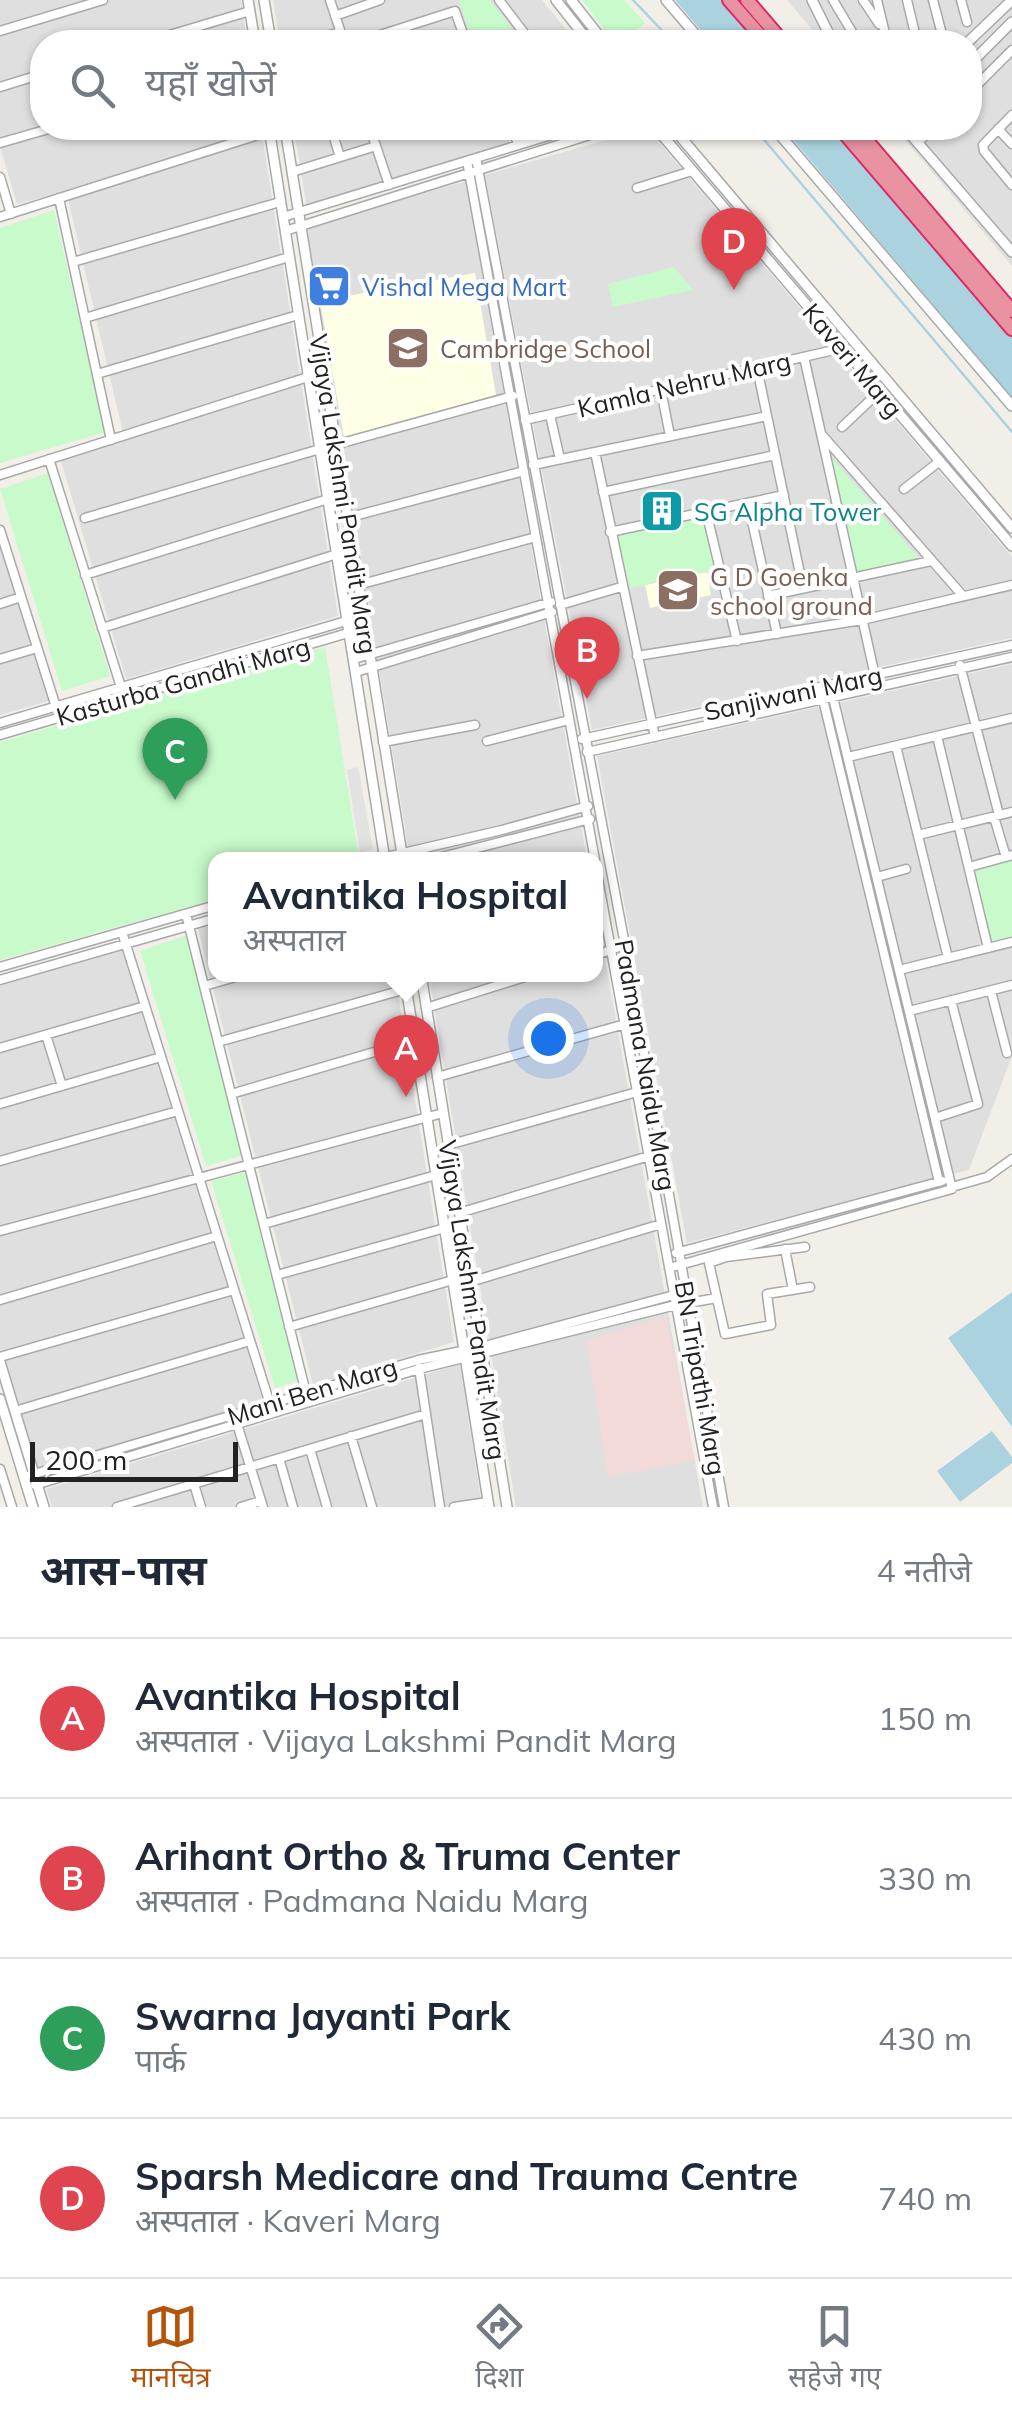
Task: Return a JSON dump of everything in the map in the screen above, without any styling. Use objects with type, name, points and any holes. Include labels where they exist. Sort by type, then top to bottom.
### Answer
[{"type":"highway","points":[[729,0],[755,30]]},
{"type":"highway","points":[[747,0],[773,30]]},
{"type":"highway","points":[[850,140],[1012,329]]},
{"type":"highway","points":[[866,140],[1012,311]]},
{"type":"street","points":[[0,31],[103,0]]},
{"type":"street","points":[[264,0],[269,30]]},
{"type":"street","points":[[330,0],[339,30]]},
{"type":"street","points":[[499,0],[522,30]]},
{"type":"street","points":[[556,0],[580,30]]},
{"type":"street","points":[[571,0],[595,30]]},
{"type":"street","points":[[666,0],[692,30]]},
{"type":"street","points":[[812,0],[827,30]]},
{"type":"street","points":[[833,0],[851,30]]},
{"type":"street","points":[[863,0],[880,30]]},
{"type":"street","points":[[877,0],[884,30]]},
{"type":"street","points":[[906,0],[914,30]]},
{"type":"street","points":[[933,0],[941,30]]},
{"type":"street","points":[[962,0],[967,22]]},
{"type":"street","points":[[981,30],[1012,0]]},
{"type":"street","points":[[335,16],[375,1]]},
{"type":"street","points":[[179,30],[249,5],[253,30]]},
{"type":"street","points":[[394,30],[451,11],[459,16],[463,30]]},
{"type":"street","points":[[982,52],[1012,22]]},
{"type":"street","points":[[982,81],[1011,53],[995,39]]},
{"type":"street","points":[[0,87],[30,78]]},
{"type":"street","points":[[1012,115],[983,145],[984,152],[1012,185]]},
{"type":"street","points":[[998,129],[1012,144]]},
{"type":"street","points":[[0,144],[30,135]]},
{"type":"street","points":[[0,218],[239,140]]},
{"type":"street","name":"Vijaya Lakshmi Pandit Marg","points":[[277,140],[280,202],[384,852]]},
{"type":"street","name":"Vijaya Lakshmi Pandit Marg","points":[[280,140],[292,172],[401,852]]},
{"type":"street","points":[[335,140],[340,158]]},
{"type":"street","points":[[374,140],[388,185]]},
{"type":"street","points":[[517,140],[518,145]]},
{"type":"street","points":[[283,218],[534,140]]},
{"type":"street","points":[[285,231],[573,140]]},
{"type":"street","name":"Kaveri Marg","points":[[666,140],[1012,546]]},
{"type":"street","name":"Kaveri Marg","points":[[683,140],[1012,528]]},
{"type":"street","points":[[784,140],[1012,406]]},
{"type":"street","points":[[918,142],[1012,252]]},
{"type":"street","points":[[292,172],[376,146]]},
{"type":"street","name":"Padmana Naidu Marg","points":[[471,159],[593,852]]},
{"type":"street","points":[[637,188],[692,171]]},
{"type":"street","points":[[0,177],[11,214]]},
{"type":"street","points":[[59,198],[112,440]]},
{"type":"street","points":[[73,262],[280,202]]},
{"type":"street","points":[[85,318],[289,257]]},
{"type":"street","points":[[97,374],[298,315]]},
{"type":"street","name":"Kamla Nehru Marg","points":[[525,420],[843,348]]},
{"type":"street","points":[[804,357],[874,676]]},
{"type":"street","points":[[756,368],[803,588]]},
{"type":"street","points":[[0,475],[308,377]]},
{"type":"street","points":[[660,390],[670,436]]},
{"type":"street","points":[[842,427],[880,391]]},
{"type":"street","points":[[85,518],[320,448],[515,396]]},
{"type":"street","name":"Padmana Naidu Marg","points":[[515,396],[525,420],[534,465],[682,1265]]},
{"type":"street","points":[[550,415],[560,460]]},
{"type":"street","points":[[534,465],[767,416]]},
{"type":"street","points":[[820,432],[963,596]]},
{"type":"street","points":[[595,452],[655,737]]},
{"type":"street","points":[[603,492],[775,455]]},
{"type":"street","points":[[49,460],[121,687]]},
{"type":"street","points":[[904,490],[940,461]]},
{"type":"street","points":[[348,518],[524,471]]},
{"type":"street","points":[[610,532],[784,495]]},
{"type":"street","points":[[85,575],[328,499]]},
{"type":"street","points":[[748,502],[776,634]]},
{"type":"street","points":[[706,511],[737,641]]},
{"type":"street","points":[[0,530],[2,547],[56,706]]},
{"type":"street","points":[[358,585],[536,537]]},
{"type":"street","points":[[102,628],[337,554]]},
{"type":"street","points":[[768,596],[931,561]]},
{"type":"street","points":[[638,656],[862,620],[1012,585]]},
{"type":"street","points":[[354,659],[621,588]]},
{"type":"street","points":[[0,604],[21,598]]},
{"type":"street","points":[[356,672],[548,608]]},
{"type":"street","name":"Kasturba Gandhi Marg","points":[[0,723],[363,616]]},
{"type":"street","name":"Kasturba Gandhi Marg","points":[[0,735],[365,628]]},
{"type":"street","name":"Sanjiwani Marg","points":[[573,741],[1012,645]]},
{"type":"street","points":[[0,659],[37,648]]},
{"type":"street","points":[[958,656],[1009,856],[968,867]]},
{"type":"street","name":"Sanjiwani Marg","points":[[576,755],[1012,657]]},
{"type":"street","points":[[830,685],[950,1186]]},
{"type":"street","points":[[820,688],[940,1182]]},
{"type":"street","points":[[100,694],[104,704]]},
{"type":"street","points":[[848,757],[1012,718]]},
{"type":"street","points":[[487,741],[569,720]]},
{"type":"street","points":[[384,742],[475,725]]},
{"type":"street","points":[[937,736],[988,948]]},
{"type":"street","points":[[896,746],[948,958]]},
{"type":"street","points":[[420,852],[597,804]]},
{"type":"street","points":[[918,835],[1012,812]]},
{"type":"street","points":[[461,852],[600,816]]},
{"type":"street","points":[[877,876],[906,869]]},
{"type":"street","points":[[0,967],[208,907]]},
{"type":"street","name":"Padmana Naidu Marg","points":[[603,912],[669,1268]]},
{"type":"street","points":[[186,914],[306,1393]]},
{"type":"street","points":[[0,980],[208,920]]},
{"type":"street","points":[[122,932],[270,1404]]},
{"type":"street","points":[[900,970],[1012,942]]},
{"type":"street","points":[[603,953],[625,946]]},
{"type":"street","points":[[204,986],[218,982]]},
{"type":"street","name":"Vijaya Lakshmi Pandit Marg","points":[[405,982],[489,1504]]},
{"type":"street","name":"Vijaya Lakshmi Pandit Marg","points":[[422,982],[507,1507]]},
{"type":"street","points":[[426,1008],[509,982]]},
{"type":"street","points":[[909,1011],[1012,985]]},
{"type":"street","points":[[218,1042],[406,989]]},
{"type":"street","points":[[991,990],[1006,1053]]},
{"type":"street","points":[[935,1118],[978,1104],[952,1000]]},
{"type":"street","points":[[0,1048],[145,1006]]},
{"type":"street","points":[[437,1077],[624,1024]]},
{"type":"street","points":[[46,1035],[62,1086]]},
{"type":"street","points":[[231,1094],[414,1040]]},
{"type":"street","points":[[0,1104],[161,1058]]},
{"type":"street","points":[[448,1145],[637,1092]]},
{"type":"street","points":[[0,1161],[178,1111]]},
{"type":"street","points":[[0,1230],[443,1113]]},
{"type":"street","points":[[459,1213],[649,1156]]},
{"type":"street","points":[[666,1255],[940,1182],[950,1186],[987,1177],[1012,1159]]},
{"type":"street","points":[[264,1224],[436,1175]]},
{"type":"street","name":"BN Tripathi Marg","points":[[713,1507],[669,1268],[950,1186]]},
{"type":"street","points":[[470,1282],[661,1224]]},
{"type":"street","points":[[276,1275],[444,1228]]},
{"type":"street","points":[[0,1300],[217,1236]]},
{"type":"street","points":[[769,1241],[772,1251]]},
{"type":"street","points":[[805,1246],[710,1263],[724,1334],[772,1325],[766,1294],[810,1286]]},
{"type":"street","points":[[785,1249],[793,1290]]},
{"type":"street","name":"BN Tripathi Marg","points":[[682,1265],[724,1507]]},
{"type":"street","points":[[289,1327],[453,1280]]},
{"type":"street","points":[[33,1507],[31,1480],[0,1359],[234,1290]]},
{"type":"street","points":[[482,1351],[674,1295]]},
{"type":"street","points":[[688,1303],[717,1298]]},
{"type":"street","name":"Mani Ben Marg","points":[[236,1419],[306,1393],[676,1306]]},
{"type":"street","points":[[15,1411],[250,1341]]},
{"type":"street","points":[[418,1365],[440,1507]]},
{"type":"street","name":"Mani Ben Marg","points":[[31,1480],[418,1365]]},
{"type":"street","points":[[0,1399],[44,1507]]},
{"type":"street","points":[[118,1507],[426,1414]]},
{"type":"street","points":[[236,1419],[262,1504],[241,1507]]},
{"type":"street","points":[[351,1436],[372,1507]]},
{"type":"street","points":[[310,1448],[327,1507]]},
{"type":"street","points":[[279,1458],[293,1507]]},
{"type":"street","points":[[0,1468],[12,1507]]},
{"type":"street","points":[[194,1484],[201,1507]]},
{"type":"street","points":[[160,1494],[164,1507]]},
{"type":"street","points":[[454,1507],[489,1504]]},
{"type":"shaded area","points":[[0,0],[241,0],[245,30],[30,30],[30,140],[263,140],[338,616],[126,679],[61,461],[125,441],[66,191],[17,204],[0,147]]},
{"type":"shaded area","points":[[273,0],[542,0],[566,30],[278,30]]},
{"type":"shaded area","points":[[787,0],[1012,0],[1012,266],[905,140],[982,140],[982,30],[813,30]]},
{"type":"shaded area","points":[[296,140],[513,140],[307,210]]},
{"type":"shaded area","points":[[606,140],[657,140],[1012,557],[1012,638],[592,730],[485,175]]},
{"type":"shaded area","points":[[466,181],[586,852],[409,852],[307,228]]},
{"type":"shaded area","name":"Cambridge School","points":[[475,273],[496,395],[344,437],[320,301]]},
{"type":"shaded area","points":[[0,545],[49,701],[0,715]]},
{"type":"shaded area","name":"G D Goenka school ground","points":[[707,572],[711,595],[650,608],[645,585]]},
{"type":"shaded area","points":[[1012,664],[1012,1056],[969,1170],[687,1243],[597,756]]},
{"type":"shaded area","points":[[358,767],[373,849],[363,852],[360,852],[347,770]]},
{"type":"shaded area","points":[[208,926],[208,969],[198,929]]},
{"type":"shaded area","points":[[603,947],[703,1507],[516,1507],[430,982],[603,982]]},
{"type":"shaded area","points":[[122,951],[263,1401],[35,1470],[0,1353],[0,986]]},
{"type":"shaded area","points":[[211,982],[396,982],[454,1342],[313,1385]]},
{"type":"shaded area","points":[[666,1316],[695,1460],[608,1477],[587,1341]]},
{"type":"shaded area","points":[[460,1364],[482,1507],[52,1507],[46,1489]]},
{"type":"green space","points":[[459,0],[490,0],[513,30],[468,30]]},
{"type":"green space","points":[[582,0],[624,0],[645,23],[637,30],[604,30]]},
{"type":"green space","points":[[54,210],[105,432],[0,463],[0,228]]},
{"type":"green space","points":[[674,267],[693,290],[613,307],[608,284]]},
{"type":"green space","points":[[832,458],[920,559],[855,572]]},
{"type":"green space","points":[[48,473],[110,676],[62,691],[0,489]]},
{"type":"green space","points":[[703,517],[714,570],[627,589],[615,536]]},
{"type":"green space","points":[[325,647],[358,852],[208,852],[208,901],[0,960],[0,742]]},
{"type":"green space","points":[[1012,859],[1012,938],[993,943],[974,869]]},
{"type":"green space","points":[[187,935],[243,1155],[206,1166],[140,951]]},
{"type":"green space","points":[[247,1172],[300,1380],[275,1388],[211,1181]]},
{"type":"water","points":[[675,0],[733,0],[759,30],[701,30]]},
{"type":"water","points":[[793,140],[851,140],[1012,330],[1012,398]]},
{"type":"water","points":[[1012,1292],[1012,1427],[948,1338]]},
{"type":"water","points":[[992,1431],[1012,1457],[1012,1463],[960,1502],[937,1471]]},
{"type":"waterway","points":[[633,0],[662,30]]},
{"type":"waterway","points":[[764,140],[1012,432]]},
{"type":"place","name":"Vishal Mega Mart","points":[[329,286]]},
{"type":"place","name":"Sparsh Medicare and Trauma Centre","points":[[734,290]]},
{"type":"place","name":"Cambridge School","points":[[408,348]]},
{"type":"place","name":"SG Alpha Tower","points":[[662,511]]},
{"type":"place","name":"G D Goenka school ground","points":[[678,590]]},
{"type":"place","name":"Arihant Ortho & Truma Center","points":[[587,699]]},
{"type":"place","name":"Swarna Jayanti Park","points":[[175,800]]},
{"type":"place","name":"Avantika Hospital","points":[[406,1097]]}]
